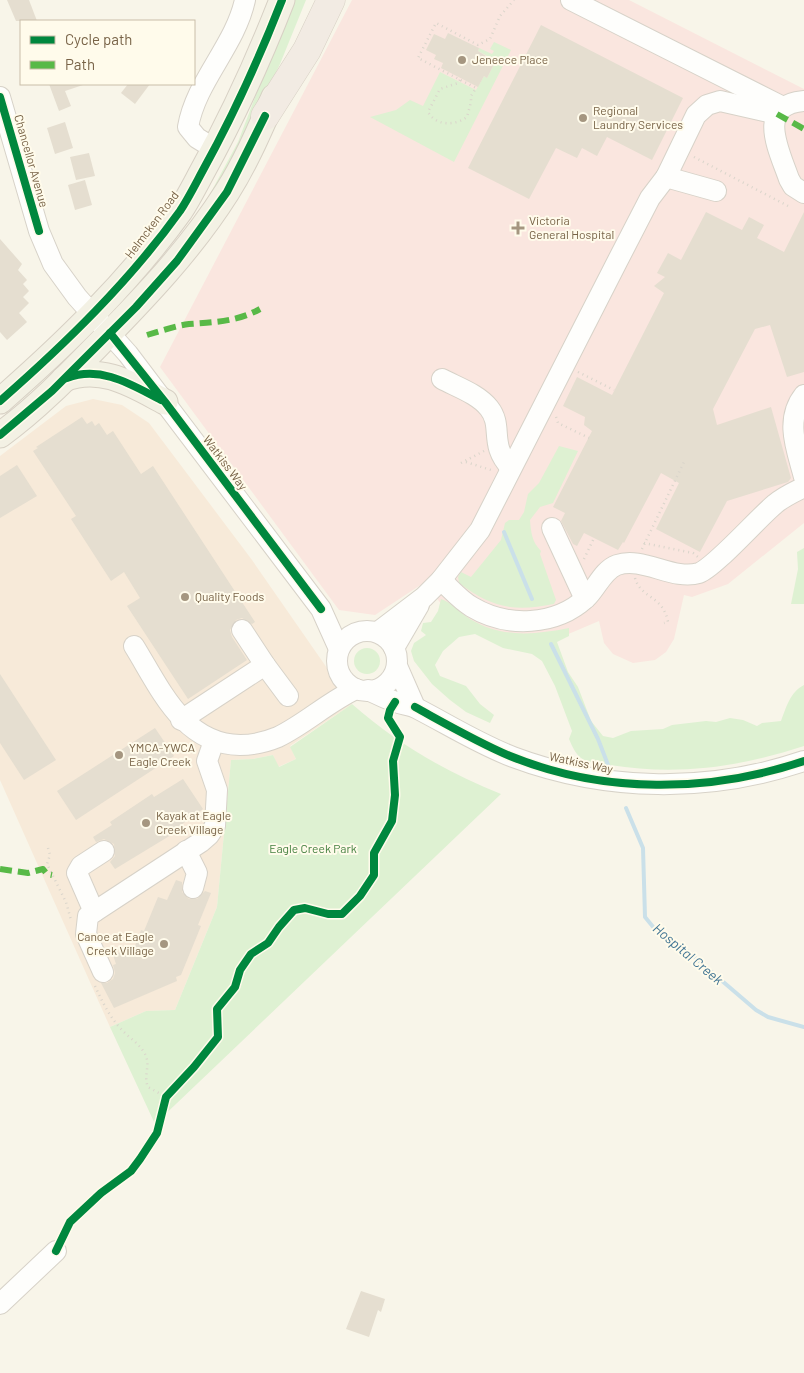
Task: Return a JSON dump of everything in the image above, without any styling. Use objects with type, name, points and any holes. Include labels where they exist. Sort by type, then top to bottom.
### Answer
[{"type":"highway","points":[[265,116],[307,50],[331,0]]},
{"type":"main road","name":"Helmcken Road","points":[[0,401],[114,292],[180,210],[215,149],[248,82],[282,0]]},
{"type":"main road","points":[[0,435],[41,402],[178,261],[236,176],[265,116],[315,0]]},
{"type":"main road","points":[[64,379],[78,374],[104,374],[165,402]]},
{"type":"street","points":[[215,149],[197,138],[188,127],[192,108],[234,32],[245,0]]},
{"type":"street","points":[[571,0],[780,111]]},
{"type":"street","points":[[378,632],[424,597],[441,580],[480,530],[505,470],[547,402],[565,364],[578,329],[595,296],[650,198],[666,177],[696,115],[706,105],[728,101],[780,111]]},
{"type":"street","points":[[797,200],[775,135],[774,122],[780,111],[792,102],[804,101]]},
{"type":"street","name":"Chancellor Avenue","points":[[2,111],[45,248],[64,280],[92,314]]},
{"type":"street","points":[[666,177],[716,192]]},
{"type":"street","name":"Watkiss Way","points":[[92,314],[110,333],[165,402],[321,609],[353,634]]},
{"type":"street","points":[[442,380],[477,398],[488,406],[494,418],[499,452],[505,470]]},
{"type":"street","points":[[804,395],[797,406],[793,422],[804,477]]},
{"type":"street","points":[[441,580],[471,606],[492,616],[517,621],[555,616],[585,599],[608,570],[616,566],[634,564],[686,574],[700,573],[775,504],[804,487]]},
{"type":"street","points":[[552,528],[585,599]]},
{"type":"street","points":[[134,646],[181,720],[194,730],[214,741],[239,745],[267,741],[286,732],[309,716],[362,690],[379,688],[387,683],[396,657],[424,597]]},
{"type":"street","name":"Watkiss Way","points":[[321,609],[337,655]]},
{"type":"street","points":[[242,630],[288,696]]},
{"type":"street","points":[[309,716],[329,684],[337,655],[353,634],[365,630],[378,632],[388,639],[415,707]]},
{"type":"street","points":[[337,655],[339,673],[346,683],[362,690]]},
{"type":"street","points":[[181,720],[265,665]]},
{"type":"street","name":"Watkiss Way","points":[[362,690],[415,707],[512,757],[560,772],[605,781],[651,785],[705,783],[759,774],[804,761]]},
{"type":"street","points":[[98,977],[86,934],[86,921],[94,912],[209,835],[214,826],[217,790],[207,761],[214,741]]},
{"type":"street","points":[[94,912],[77,873],[81,866],[104,851]]},
{"type":"street","points":[[186,851],[197,873],[193,888]]},
{"type":"street","points":[[0,1304],[56,1251]]},
{"type":"path","points":[[460,80],[458,83],[440,89],[428,112],[431,117],[439,122],[449,124],[462,120],[470,112],[470,96],[476,88],[418,58],[436,23],[478,45],[483,44],[490,39],[500,16],[514,0]]},
{"type":"path","points":[[690,154],[797,200]]},
{"type":"path","points":[[565,364],[614,390]]},
{"type":"path","points":[[547,402],[558,422],[589,438]]},
{"type":"path","points":[[490,448],[462,462],[505,470]]},
{"type":"path","points":[[664,623],[668,622],[664,608],[642,591],[636,582],[634,553],[641,550],[684,462]]},
{"type":"path","points":[[582,563],[594,538]]},
{"type":"path","points":[[644,543],[693,553],[701,560]]},
{"type":"path","points":[[48,848],[50,854],[47,864],[66,902],[72,925]]},
{"type":"path","points":[[98,977],[110,1017],[138,1044],[146,1056],[148,1065],[146,1081],[148,1087],[167,1097]]},
{"type":"shaded area","name":"Victoria General Hospital","points":[[352,0],[629,0],[804,89],[804,523],[728,584],[692,597],[684,595],[674,639],[666,652],[655,660],[633,663],[613,654],[604,643],[599,621],[566,635],[492,635],[444,608],[425,582],[375,615],[339,610],[160,367]]},
{"type":"shaded area","points":[[93,399],[122,405],[149,423],[252,560],[352,704],[290,746],[296,759],[278,767],[273,755],[253,759],[231,760],[217,907],[175,1010],[146,1011],[110,1027],[0,780],[0,456],[66,406]]},
{"type":"green space","points":[[292,0],[306,0],[280,64],[214,197],[210,194],[238,142]]},
{"type":"green space","points":[[494,42],[511,50],[454,162],[370,117],[396,110],[410,100],[423,106],[440,72],[476,90],[484,76],[487,78],[494,64],[488,61],[489,57],[478,51],[479,48],[492,54],[494,51],[490,49]]},
{"type":"green space","points":[[559,446],[578,451],[553,503],[540,507],[530,520],[533,537],[541,551],[540,554],[556,600],[554,604],[527,608],[515,607],[493,603],[482,598],[459,583],[458,577],[461,572],[471,577],[501,540],[505,523],[509,520],[519,520],[524,512],[528,494],[539,483]]},
{"type":"green space","points":[[804,548],[804,604],[791,604],[798,569],[797,552]]},
{"type":"green space","points":[[441,599],[470,619],[482,625],[506,632],[530,633],[569,628],[569,636],[557,642],[568,672],[578,687],[591,721],[603,736],[613,738],[631,731],[663,729],[672,725],[706,721],[716,722],[730,718],[743,720],[757,726],[762,723],[781,721],[792,696],[804,685],[804,746],[756,759],[708,768],[660,770],[587,761],[575,752],[571,744],[569,739],[572,731],[555,686],[542,661],[532,654],[503,648],[475,634],[459,637],[443,651],[435,665],[440,676],[466,686],[480,704],[494,715],[490,723],[466,712],[450,700],[432,684],[414,661],[411,651],[414,643],[426,635],[421,631],[423,623],[431,622],[438,611]]},
{"type":"green space","points":[[367,648],[376,652],[380,661],[376,670],[367,674],[358,670],[354,661],[358,652]]},
{"type":"green space","name":"Eagle Creek Park","points":[[352,704],[386,731],[422,755],[461,776],[501,794],[155,1124],[110,1027],[146,1011],[175,1010],[217,907],[231,760],[253,759],[273,755],[279,767],[296,759],[290,747]]},
{"type":"building","points":[[7,0],[29,0],[37,20],[16,21]]},
{"type":"building","name":"Regional Laundry Services","points":[[541,25],[683,98],[652,160],[607,137],[597,156],[582,148],[577,158],[556,148],[529,199],[468,168]]},
{"type":"building","name":"Jeneece Place","points":[[448,33],[479,48],[478,51],[489,58],[488,61],[494,64],[487,78],[484,76],[478,87],[441,68],[443,63],[434,59],[436,55],[426,50],[434,34],[445,39]]},
{"type":"building","points":[[49,85],[83,85],[65,91],[71,106],[59,111]]},
{"type":"building","points":[[127,85],[149,85],[135,104],[121,93]]},
{"type":"building","points":[[65,122],[73,148],[55,154],[47,128]]},
{"type":"building","points":[[89,153],[95,176],[76,180],[70,157]]},
{"type":"building","points":[[85,180],[92,205],[75,210],[68,185]]},
{"type":"building","points":[[706,212],[742,230],[749,217],[764,225],[757,238],[784,252],[804,212],[804,372],[787,377],[770,325],[755,329],[713,409],[717,425],[771,407],[791,478],[788,482],[727,501],[700,552],[656,529],[679,483],[661,473],[624,543],[618,550],[584,533],[577,546],[573,544],[561,521],[565,513],[553,507],[592,431],[584,425],[585,417],[563,406],[577,377],[612,395],[664,293],[654,286],[665,277],[657,273],[668,253],[681,260]]},
{"type":"building","points":[[0,239],[22,264],[18,270],[27,280],[23,284],[29,291],[23,297],[29,303],[19,313],[27,322],[7,340],[0,332]]},
{"type":"building","points":[[82,417],[87,424],[92,421],[95,426],[99,423],[107,435],[113,431],[141,474],[153,466],[255,622],[252,624],[242,618],[236,620],[230,630],[232,637],[247,660],[188,699],[127,606],[140,598],[124,572],[111,581],[71,519],[76,516],[33,451],[38,448],[36,447]]},
{"type":"building","points":[[17,465],[37,496],[0,518],[0,476]]},
{"type":"building","points":[[0,674],[56,760],[24,780],[0,743]]},
{"type":"building","points":[[155,728],[174,756],[76,820],[57,791]]},
{"type":"building","name":"Kayak at Eagle Creek Village","points":[[183,779],[203,809],[174,830],[176,832],[115,869],[110,862],[115,856],[114,844],[104,839],[96,842],[93,837],[112,825],[110,822],[152,794],[154,797]]},
{"type":"building","name":"Canoe at Eagle Creek Village","points":[[176,880],[182,882],[182,892],[189,899],[197,899],[205,891],[211,893],[198,925],[201,926],[181,975],[176,977],[177,981],[114,1008],[101,983],[107,983],[113,979],[115,973],[113,965],[116,964],[113,955],[135,946],[141,930],[144,931],[158,897],[167,900]]},
{"type":"building","points":[[361,1291],[385,1299],[381,1312],[378,1310],[369,1337],[346,1329]]},
{"type":"waterway","name":"Hospital Creek","points":[[504,532],[532,599]]},
{"type":"waterway","name":"Hospital Creek","points":[[551,644],[598,739],[610,770]]},
{"type":"waterway","name":"Hospital Creek","points":[[626,808],[643,848],[645,917],[654,928],[686,950],[756,1010],[768,1017],[804,1027]]},
{"type":"marked path","points":[[777,114],[804,129]]},
{"type":"marked path","points":[[147,335],[189,324],[234,319],[260,309]]},
{"type":"marked path","points":[[0,869],[28,873],[43,869],[47,874],[52,875]]},
{"type":"cycle path","points":[[0,401],[72,335],[118,287],[140,263],[180,211],[235,109],[282,0]]},
{"type":"cycle path","points":[[0,97],[39,231]]},
{"type":"cycle path","points":[[0,435],[52,391],[136,307],[177,261],[227,192],[265,116]]},
{"type":"cycle path","points":[[110,333],[165,402],[321,609]]},
{"type":"cycle path","points":[[67,378],[92,374],[104,375],[116,378],[161,400]]},
{"type":"cycle path","points":[[56,1251],[70,1222],[101,1193],[131,1171],[140,1159],[157,1133],[166,1097],[194,1067],[218,1037],[217,1009],[235,987],[240,970],[251,954],[268,943],[294,910],[305,908],[328,914],[342,914],[360,896],[374,875],[374,853],[392,821],[395,795],[393,761],[400,737],[388,718],[395,702]]},
{"type":"cycle path","points":[[415,707],[510,756],[545,768],[619,783],[656,785],[694,784],[768,772],[804,761]]},
{"type":"place","name":"Jeneece Place","points":[[462,60]]},
{"type":"place","name":"Regional Laundry Services","points":[[583,118]]},
{"type":"place","name":"Victoria General Hospital","points":[[518,228]]},
{"type":"place","name":"Quality Foods","points":[[185,597]]},
{"type":"place","name":"YMCA-YWCA Eagle Creek","points":[[119,755]]},
{"type":"place","name":"Kayak at Eagle Creek Village","points":[[146,823]]},
{"type":"place","name":"Canoe at Eagle Creek Village","points":[[164,944]]}]
